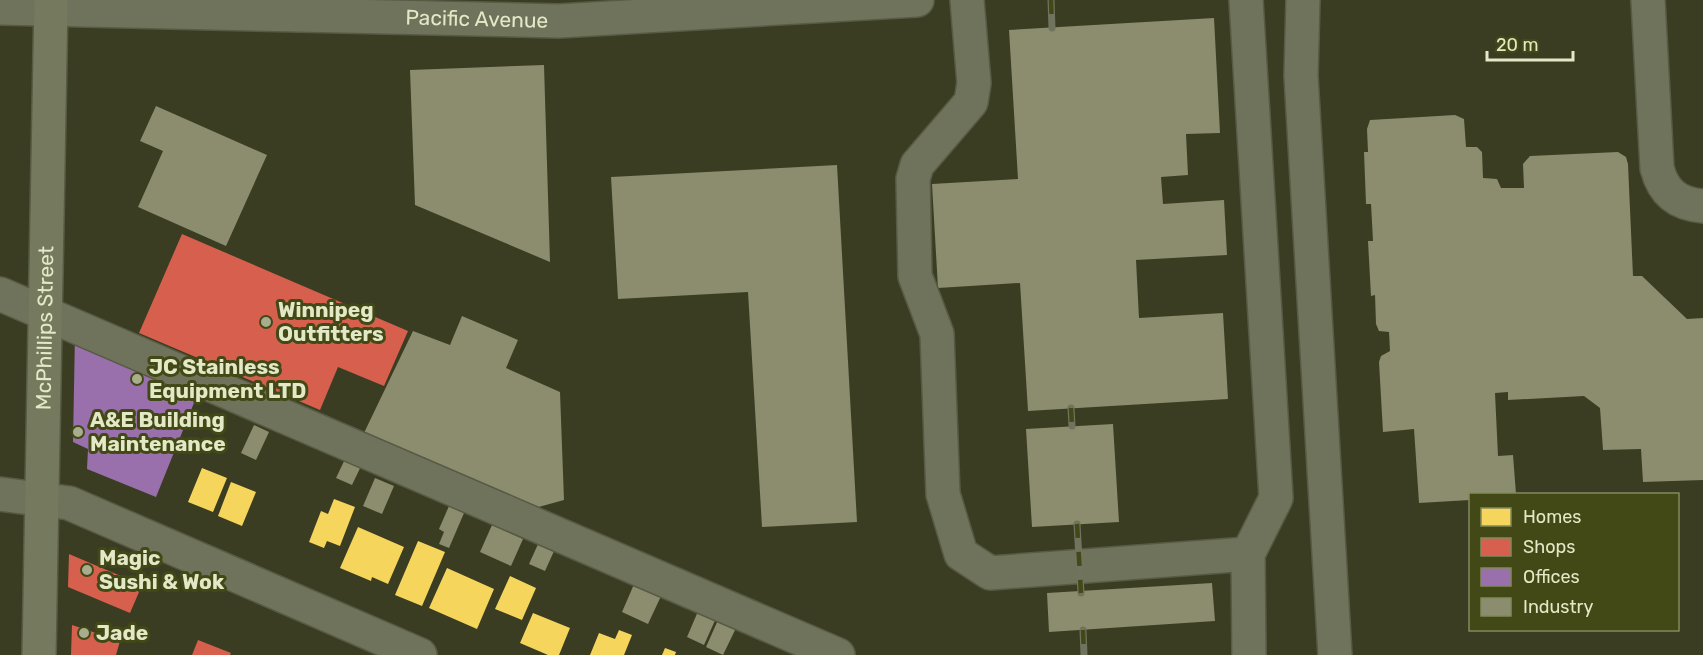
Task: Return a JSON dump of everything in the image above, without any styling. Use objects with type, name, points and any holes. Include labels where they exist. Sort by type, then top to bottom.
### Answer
[{"type":"main road","name":"McPhillips Street","points":[[39,655],[51,5]]},
{"type":"street","name":"Pacific Avenue","points":[[0,8],[51,5],[559,21],[653,8],[917,0]]},
{"type":"street","points":[[966,0],[974,83],[971,102],[917,165],[913,179],[915,276],[937,334],[943,494],[961,554],[990,573],[1248,554]]},
{"type":"street","points":[[1246,0],[1276,498],[1248,554],[1249,655]]},
{"type":"street","points":[[1303,0],[1301,86],[1335,655]]},
{"type":"street","points":[[1648,0],[1657,168],[1660,180],[1666,192],[1676,199],[1703,206]]},
{"type":"street","points":[[0,294],[838,655]]},
{"type":"street","points":[[0,494],[69,503],[420,655]]},
{"type":"building: Homes","points":[[202,468],[227,478],[213,512],[188,502]]},
{"type":"building: Homes","points":[[231,482],[256,492],[242,526],[218,516]]},
{"type":"building: Homes","points":[[334,499],[355,507],[340,546],[327,541],[324,548],[309,542],[321,511],[328,514]]},
{"type":"building: Homes","points":[[358,527],[404,547],[388,584],[372,577],[371,581],[340,568]]},
{"type":"building: Homes","points":[[418,541],[445,552],[422,606],[395,595]]},
{"type":"building: Homes","points":[[447,568],[494,589],[477,629],[429,608]]},
{"type":"building: Homes","points":[[510,576],[536,588],[522,620],[495,609]]},
{"type":"building: Homes","points":[[533,613],[570,628],[559,655],[548,655],[520,643]]},
{"type":"building: Homes","points":[[619,630],[632,635],[624,655],[590,655],[599,633],[615,639]]},
{"type":"building: Homes","points":[[665,648],[676,652],[675,655],[662,655]]},
{"type":"building: Shops","name":"Winnipeg Outfitters","points":[[182,234],[408,331],[384,386],[338,367],[320,410],[139,333]]},
{"type":"building: Shops","name":"Magic Sushi & Wok","points":[[69,554],[142,585],[130,613],[68,587]]},
{"type":"building: Shops","name":"Jade","points":[[72,625],[120,641],[116,655],[71,655]]},
{"type":"building: Shops","points":[[198,640],[231,653],[230,655],[192,655]]},
{"type":"building: Offices","points":[[75,333],[200,388],[156,497],[87,469],[88,449],[73,442]]},
{"type":"building: Industry","points":[[1214,18],[1220,133],[1186,134],[1188,175],[1161,177],[1163,204],[1224,200],[1227,255],[1136,260],[1139,318],[1223,313],[1228,399],[1028,411],[1020,283],[938,288],[932,184],[1018,179],[1009,30]]},
{"type":"building: Industry","points":[[544,65],[550,262],[415,205],[410,70]]},
{"type":"building: Industry","points":[[156,106],[267,155],[226,246],[138,207],[163,151],[140,141]]},
{"type":"building: Industry","points":[[1455,115],[1464,119],[1466,147],[1477,147],[1482,152],[1483,178],[1497,179],[1501,188],[1524,188],[1523,164],[1530,156],[1618,152],[1626,157],[1633,276],[1642,276],[1687,319],[1703,318],[1703,480],[1643,482],[1641,449],[1603,450],[1600,408],[1584,396],[1508,400],[1508,392],[1495,393],[1498,456],[1513,455],[1516,493],[1469,493],[1469,500],[1419,503],[1414,429],[1383,432],[1379,362],[1381,356],[1390,351],[1389,332],[1379,331],[1376,324],[1375,295],[1371,296],[1368,241],[1373,241],[1371,204],[1366,204],[1364,152],[1368,152],[1367,129],[1370,120]]},
{"type":"building: Industry","points":[[837,165],[857,522],[762,527],[748,292],[618,299],[611,177]]},
{"type":"building: Industry","points":[[462,316],[518,340],[506,368],[560,392],[564,500],[535,508],[363,435],[413,331],[450,345]]},
{"type":"building: Industry","points":[[1113,424],[1119,522],[1032,527],[1026,429]]},
{"type":"building: Industry","points":[[254,425],[269,432],[256,460],[241,453]]},
{"type":"building: Industry","points":[[346,457],[362,464],[352,485],[336,478]]},
{"type":"building: Industry","points":[[375,478],[394,486],[382,514],[363,506]]},
{"type":"building: Industry","points":[[449,506],[464,513],[449,548],[439,544],[444,532],[439,529]]},
{"type":"building: Industry","points":[[492,525],[523,539],[511,566],[480,552]]},
{"type":"building: Industry","points":[[539,542],[555,549],[545,571],[529,564]]},
{"type":"building: Industry","points":[[635,582],[662,594],[648,624],[622,612]]},
{"type":"building: Industry","points":[[1212,583],[1215,621],[1049,632],[1047,593]]},
{"type":"building: Industry","points":[[699,609],[717,616],[704,645],[687,637]]},
{"type":"building: Industry","points":[[718,620],[736,628],[723,655],[706,647]]},
{"type":"railway","points":[[1051,0],[1052,28]]},
{"type":"railway","points":[[1071,408],[1072,426]]},
{"type":"railway","points":[[1077,524],[1081,593]]},
{"type":"railway","points":[[1083,630],[1084,655]]},
{"type":"place","name":"Winnipeg Outfitters","points":[[266,322]]},
{"type":"place","name":"JC Stainless Equipment LTD","points":[[137,379]]},
{"type":"place","name":"A&E Building Maintenance","points":[[78,432]]},
{"type":"place","name":"Magic Sushi & Wok","points":[[87,570]]},
{"type":"place","name":"Jade","points":[[84,633]]}]
